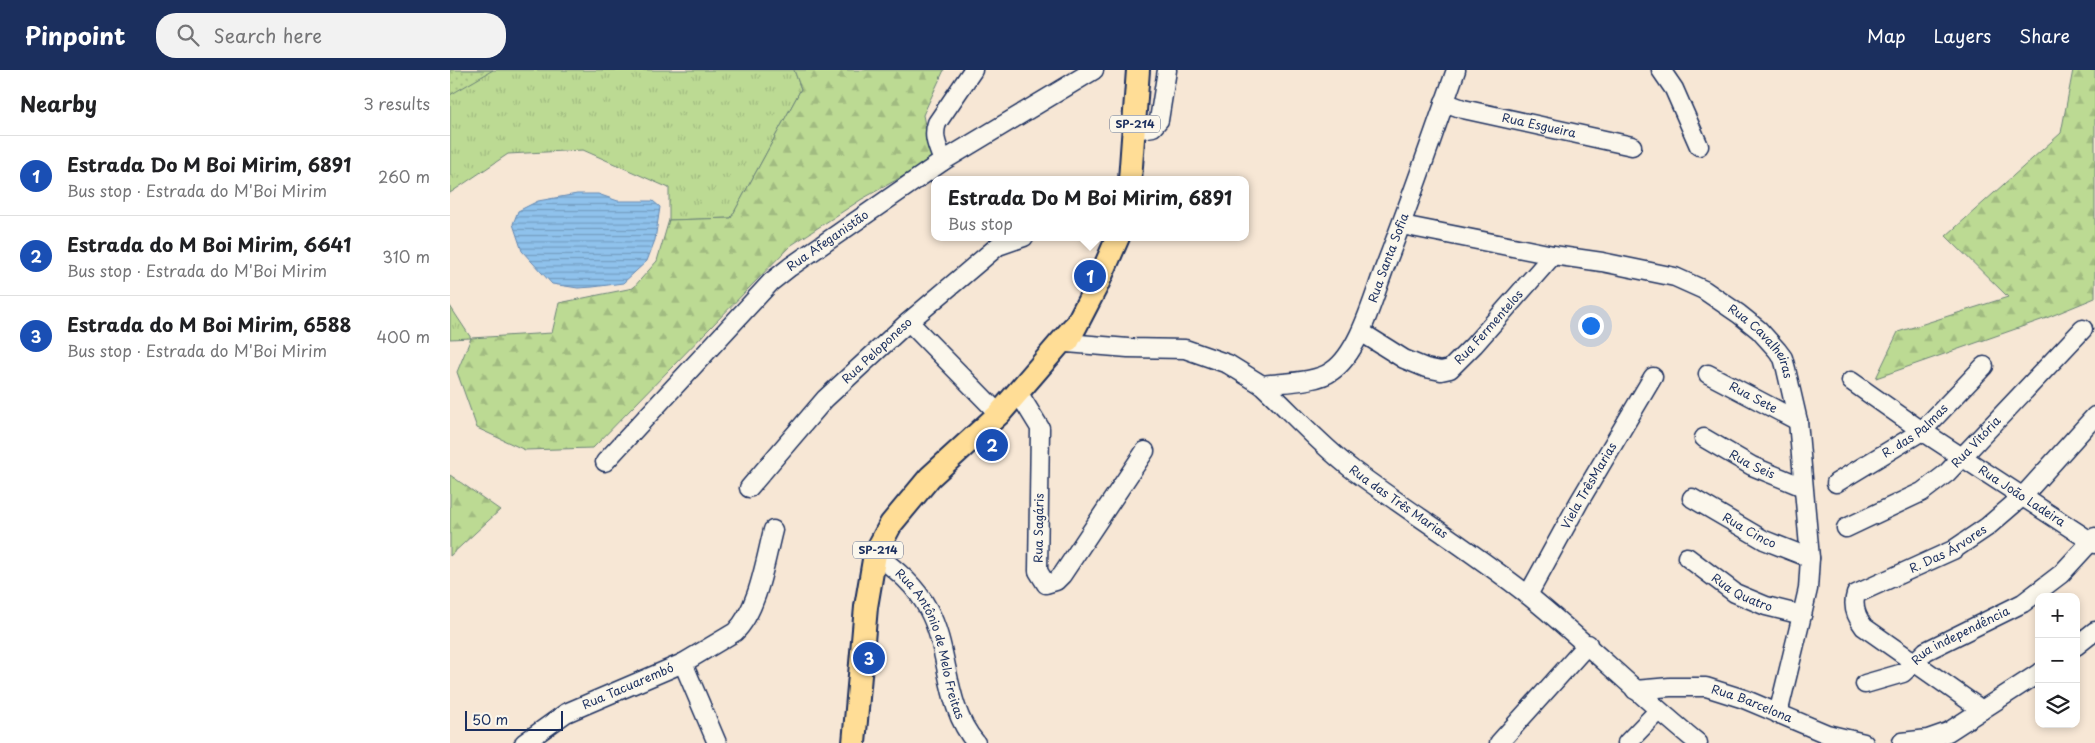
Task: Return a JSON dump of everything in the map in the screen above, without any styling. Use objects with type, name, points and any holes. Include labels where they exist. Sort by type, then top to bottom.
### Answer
[{"type":"main road","name":"SP-214","points":[[1130,176],[1138,70]]},
{"type":"main road","name":"SP-214","points":[[859,738],[866,607],[876,554],[891,524],[930,477],[1009,405],[1070,336],[1097,285],[1116,241]]},
{"type":"street","points":[[943,161],[934,138],[937,122],[973,70]]},
{"type":"street","name":"Rua Afeganistão","points":[[605,462],[771,282],[943,161],[1094,70]]},
{"type":"street","points":[[1135,130],[1153,127],[1158,120],[1167,70]]},
{"type":"street","name":"Rua Santa Sofia","points":[[1262,385],[1328,374],[1343,360],[1361,332],[1402,225],[1456,70]]},
{"type":"street","points":[[1661,70],[1674,89],[1699,146]]},
{"type":"street","name":"Rua Esgueira","points":[[1444,102],[1472,111],[1632,146]]},
{"type":"street","name":"Rua Cavalheiras","points":[[1402,225],[1675,277],[1704,290],[1759,330],[1777,350],[1783,358],[1798,421],[1810,558],[1808,588],[1778,714]]},
{"type":"street","name":"Rua Peloponeso","points":[[748,488],[826,398],[909,322],[998,246],[1012,241]]},
{"type":"street","name":"Rua Fermentelos","points":[[1361,332],[1404,358],[1426,368],[1441,371],[1450,369],[1474,345],[1552,255]]},
{"type":"street","points":[[909,322],[1009,405]]},
{"type":"street","name":"Rua Vitória","points":[[1846,528],[1922,492],[1948,473],[2083,329]]},
{"type":"street","name":"Rua das Três Marias","points":[[1070,336],[1128,348],[1185,349],[1228,364],[1262,385],[1353,470],[1440,530],[1528,595],[1588,644],[1658,711],[1698,743]]},
{"type":"street","name":"R. das Palmas","points":[[1836,484],[1922,431],[1984,366]]},
{"type":"street","name":"Rua Sete","points":[[1708,374],[1798,421]]},
{"type":"street","name":"Viela TrêsMarias","points":[[1528,595],[1578,502],[1653,377]]},
{"type":"street","name":"Rua João Ladeira","points":[[1851,380],[1922,431],[2094,540]]},
{"type":"street","name":"Rua Sagáris","points":[[1009,405],[1040,428],[1038,572],[1046,584],[1056,581],[1062,575],[1145,451]]},
{"type":"street","name":"R. Das Árvores","points":[[1914,662],[1864,627],[1856,610],[1856,594],[1953,550],[1986,527],[2023,496],[2095,416]]},
{"type":"street","name":"Rua Seis","points":[[1704,438],[1752,466],[1803,487]]},
{"type":"street","name":"Rua Cinco","points":[[1692,498],[1764,540],[1810,558]]},
{"type":"street","name":"Rua Tacuarembó","points":[[524,743],[566,713],[683,664],[735,632],[741,626],[752,605],[773,530]]},
{"type":"street","name":"Rua independência","points":[[1865,684],[1903,673],[1926,651],[2023,603],[2062,574],[2094,540]]},
{"type":"street","name":"Rua Antônio de Melo Freitas","points":[[876,554],[897,570],[914,587],[929,610],[960,717],[976,743]]},
{"type":"street","name":"Rua Quatro","points":[[1687,558],[1736,593],[1766,606],[1802,615]]},
{"type":"street","points":[[2080,643],[2095,631]]},
{"type":"street","points":[[1498,743],[1588,644]]},
{"type":"street","points":[[1914,662],[1982,710]]},
{"type":"street","name":"Rua Tacuarembó","points":[[683,664],[716,743]]},
{"type":"street","points":[[1902,742],[1928,739],[1948,732],[2035,676]]},
{"type":"street","name":"Rua Barcelona","points":[[1635,690],[1670,687],[1706,687],[1744,699],[1828,734],[1864,743]]},
{"type":"street","points":[[1627,743],[1658,711]]},
{"type":"green space","points":[[450,70],[493,70],[450,95]]},
{"type":"green space","points":[[462,70],[794,70],[801,89],[731,218],[669,220],[669,188],[583,150],[508,154],[450,193],[450,74]]},
{"type":"green space","points":[[794,70],[944,70],[923,115],[932,160],[862,199],[790,246],[593,448],[525,450],[477,428],[457,372],[471,338],[552,333],[559,303],[633,288],[657,261],[669,220],[731,218],[801,89]]},
{"type":"green space","points":[[2073,70],[2095,70],[2095,298],[2044,319],[1876,378],[1898,332],[2008,297],[1946,236],[2061,133]]},
{"type":"green space","points":[[450,306],[471,338],[450,339]]},
{"type":"green space","points":[[450,475],[500,510],[450,556]]},
{"type":"water","points":[[577,194],[598,194],[618,201],[653,201],[660,207],[655,240],[647,261],[623,283],[578,288],[552,284],[522,251],[513,224],[518,211],[538,201]]},
{"type":"place","name":"Estrada Do M Boi Mirim, 6891","points":[[1090,276]]},
{"type":"place","name":"Estrada do M Boi Mirim, 6641","points":[[992,445]]},
{"type":"place","name":"Estrada do M Boi Mirim, 6588","points":[[869,658]]}]
